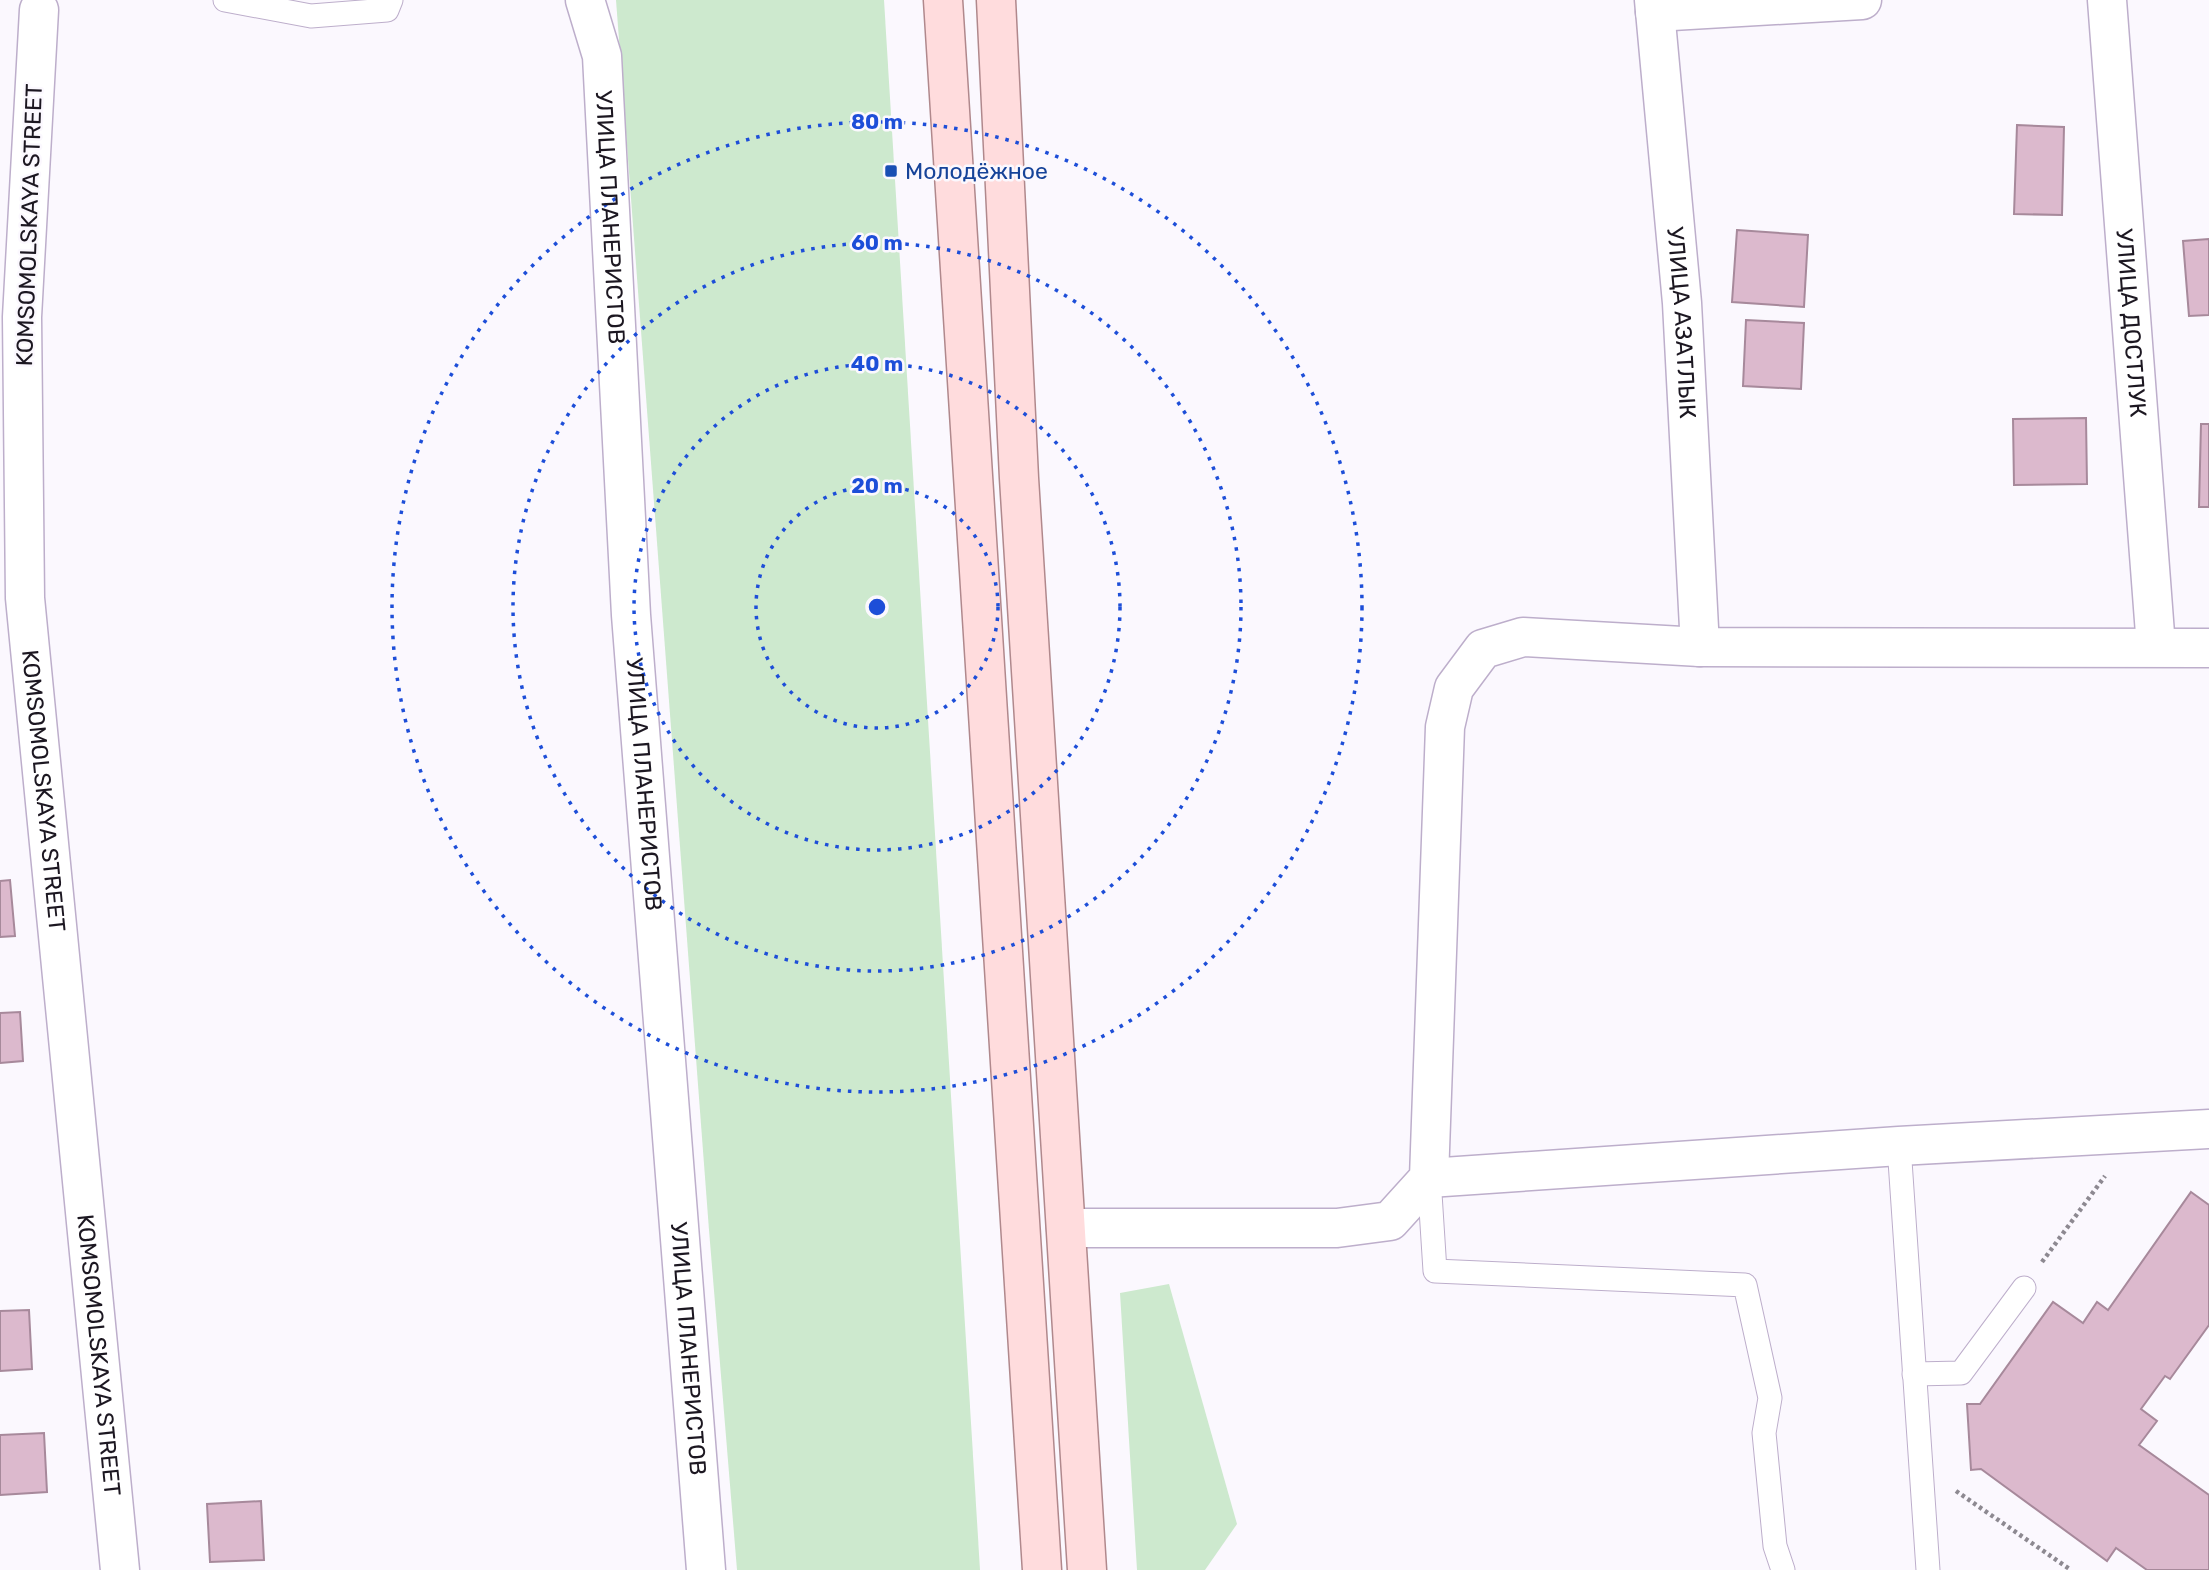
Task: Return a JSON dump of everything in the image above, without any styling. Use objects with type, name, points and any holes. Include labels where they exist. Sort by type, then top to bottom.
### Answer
[{"type":"main road","points":[[943,0],[1042,1570]]},
{"type":"main road","points":[[996,0],[1019,478],[1087,1570]]},
{"type":"street","name":"УЛИЦА ПЛАНЕРИСТОВ","points":[[585,0],[602,56],[631,615],[706,1570]]},
{"type":"street","points":[[1654,6],[1862,0]]},
{"type":"street","name":"УЛИЦА ДОСТЛУК","points":[[2107,0],[2156,647]]},
{"type":"street","name":"KOMSOMOLSKAYA STREET","points":[[46,5],[22,317],[25,598],[120,1570]]},
{"type":"street","name":"УЛИЦА АЗАТЛЫК","points":[[1654,6],[1682,303],[1700,646]]},
{"type":"street","points":[[1066,1228],[1337,1228],[1390,1221],[1429,1178],[1445,727],[1454,688],[1483,649],[1522,636],[1700,646],[2209,648]]},
{"type":"street","points":[[1429,1178],[1899,1146],[2209,1129]]},
{"type":"lane","points":[[225,0],[311,16],[387,10],[391,0]]},
{"type":"lane","points":[[1899,1146],[1928,1570]]},
{"type":"lane","points":[[1429,1178],[1434,1271],[1745,1285],[1770,1398],[1764,1433],[1775,1546],[1783,1570]]},
{"type":"lane","points":[[1914,1374],[1961,1373],[2024,1288]]},
{"type":"path","points":[[2024,1288],[2137,1133]]},
{"type":"path","points":[[1921,1467],[2071,1570]]},
{"type":"green space","points":[[616,0],[884,0],[980,1570],[737,1570]]},
{"type":"green space","points":[[1169,1284],[1237,1524],[1205,1570],[1137,1570],[1120,1293]]},
{"type":"building","points":[[2017,125],[2064,127],[2062,215],[2014,214]]},
{"type":"building","points":[[1737,230],[1808,235],[1804,307],[1732,302]]},
{"type":"building","points":[[2209,239],[2209,315],[2189,316],[2183,241]]},
{"type":"building","points":[[1746,320],[1804,323],[1801,389],[1743,386]]},
{"type":"building","points":[[2086,418],[2087,484],[2014,485],[2013,419]]},
{"type":"building","points":[[2201,424],[2209,424],[2209,507],[2199,507]]},
{"type":"building","points":[[10,880],[15,936],[0,937],[0,881]]},
{"type":"building","points":[[20,1012],[23,1061],[0,1063],[0,1013]]},
{"type":"building","points":[[2191,1192],[2209,1205],[2209,1325],[2170,1379],[2165,1376],[2141,1409],[2157,1421],[2139,1445],[2209,1495],[2209,1570],[2147,1570],[2116,1548],[2107,1561],[1981,1469],[1971,1470],[1967,1404],[1980,1404],[2053,1302],[2083,1323],[2097,1302],[2108,1310]]},
{"type":"building","points":[[29,1310],[32,1369],[0,1371],[0,1311]]},
{"type":"building","points":[[44,1433],[47,1492],[0,1495],[0,1435]]},
{"type":"building","points":[[261,1501],[264,1560],[210,1562],[207,1504]]},
{"type":"place","name":"Молодёжное","points":[[891,171]]}]
